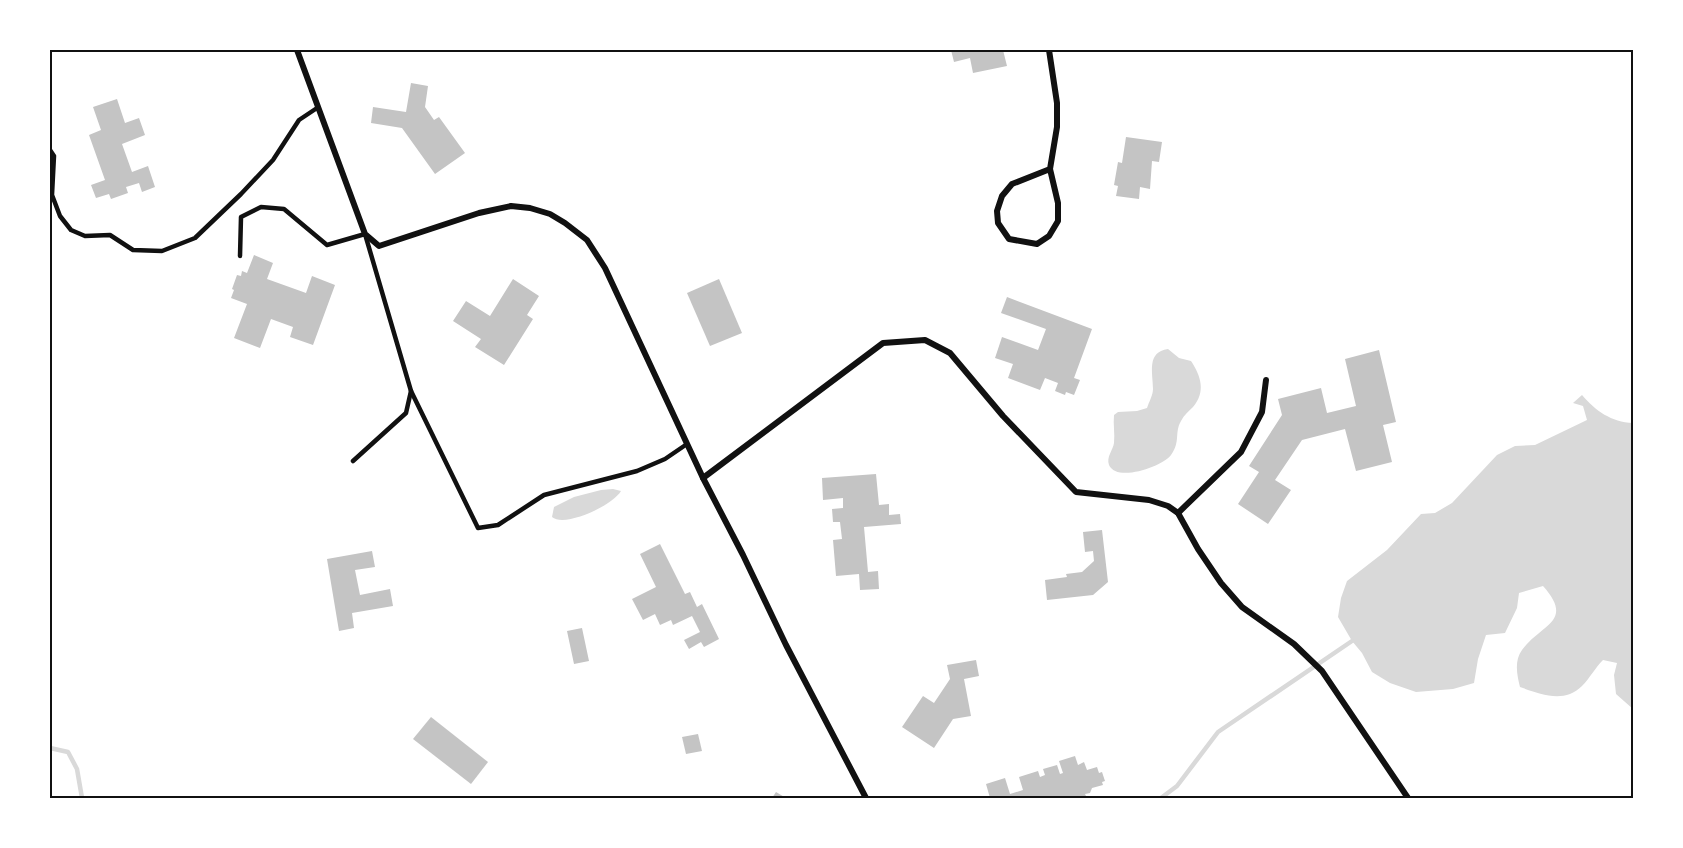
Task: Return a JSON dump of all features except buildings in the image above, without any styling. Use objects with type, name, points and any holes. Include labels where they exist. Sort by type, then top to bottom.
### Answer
[{"type":"street","points":[[297,50],[365,234],[380,246],[479,213],[512,206],[550,214],[587,240],[605,268],[703,478],[786,645],[866,798]]},
{"type":"street","points":[[1048,50],[1057,103],[1057,127],[1050,169],[1058,203],[1058,221],[1049,236],[1037,244],[1009,238],[998,223],[997,211],[1002,196],[1012,184],[1050,169]]},
{"type":"street","points":[[703,478],[883,343],[925,340],[950,353],[1003,416],[1076,492],[1149,500],[1168,506],[1178,513],[1210,566],[1242,607],[1294,644],[1322,671],[1408,798]]},
{"type":"street","points":[[1178,513],[1241,452],[1262,412],[1266,380]]},
{"type":"lane","points":[[50,150],[54,156],[52,195],[60,216],[71,230],[85,236],[110,235],[133,250],[162,251],[195,238],[241,194],[273,159],[298,120],[317,108]]},
{"type":"lane","points":[[240,256],[241,218],[261,207],[284,209],[327,245],[365,234],[411,391],[478,528],[498,525],[544,495],[637,471],[664,459],[687,444]]},
{"type":"lane","points":[[353,461],[406,413],[411,391]]},
{"type":"shaded area","points":[[1168,349],[1179,358],[1191,361],[1201,384],[1200,396],[1181,421],[1176,445],[1171,455],[1150,468],[1121,473],[1114,470],[1108,462],[1114,443],[1114,415],[1118,412],[1147,408],[1153,391],[1152,364],[1156,354]]},
{"type":"shaded area","points":[[1582,395],[1604,415],[1633,423],[1633,709],[1616,694],[1614,675],[1617,663],[1603,660],[1582,686],[1568,695],[1552,696],[1520,687],[1517,668],[1519,654],[1552,622],[1555,615],[1556,608],[1552,598],[1543,586],[1519,593],[1517,608],[1505,633],[1486,635],[1478,659],[1474,683],[1453,689],[1416,692],[1390,683],[1372,672],[1338,617],[1347,581],[1387,550],[1421,514],[1435,513],[1452,503],[1497,455],[1515,446],[1535,445],[1587,420],[1583,406],[1573,403]]},
{"type":"shaded area","points":[[613,489],[621,491],[609,503],[599,508],[567,520],[552,517],[554,507],[574,497]]},
{"type":"waterway","points":[[1161,798],[1177,786],[1218,732],[1352,641]]},
{"type":"waterway","points":[[50,748],[68,752],[77,769],[82,798]]}]
